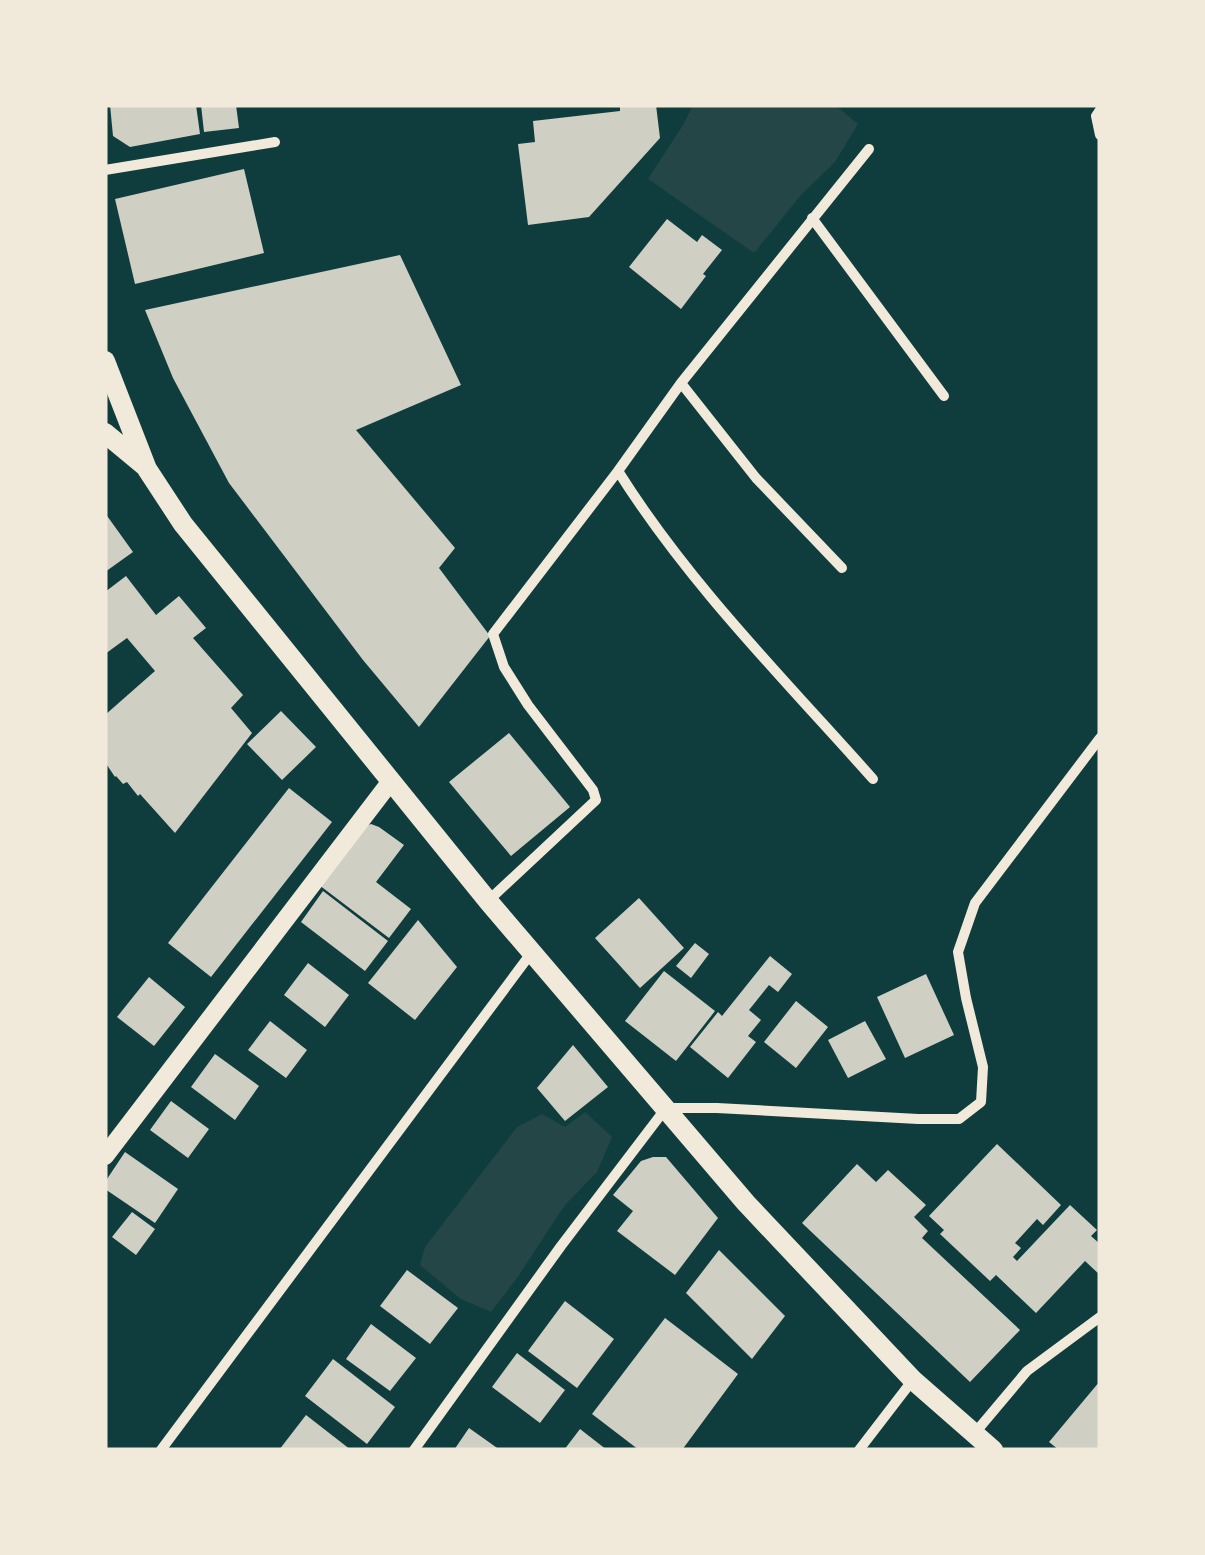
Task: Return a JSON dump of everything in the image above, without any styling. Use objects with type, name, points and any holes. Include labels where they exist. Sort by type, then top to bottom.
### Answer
[{"type":"main road","points":[[105,360],[148,468],[183,524],[488,901],[775,1235],[913,1380],[993,1450]]},
{"type":"main road","points":[[105,433],[148,468]]},
{"type":"street","points":[[1100,110],[1096,116],[1100,135]]},
{"type":"street","points":[[105,170],[276,142]]},
{"type":"street","points":[[488,901],[596,800],[593,790],[504,667],[493,634],[682,383],[868,149]]},
{"type":"street","points":[[812,218],[944,396]]},
{"type":"street","points":[[682,383],[756,478],[842,568]]},
{"type":"street","points":[[618,471],[691,572],[873,779]]},
{"type":"street","points":[[414,1450],[560,1246],[666,1108],[959,1119],[981,1102],[984,1067],[958,952],[975,903],[1100,738]]},
{"type":"street","points":[[105,1156],[391,781]]},
{"type":"street","points":[[160,1450],[532,952]]},
{"type":"street","points":[[974,1434],[1027,1372],[1100,1317]]},
{"type":"street","points":[[859,1450],[913,1380]]},
{"type":"shaded area","points":[[693,105],[835,105],[858,124],[835,162],[801,195],[754,253],[648,179]]},
{"type":"shaded area","points":[[585,1112],[612,1137],[597,1172],[565,1205],[491,1312],[461,1299],[420,1265],[425,1247],[517,1127],[542,1114],[565,1127]]},
{"type":"building","points":[[110,105],[196,105],[200,134],[130,147],[113,136]]},
{"type":"building","points":[[201,105],[236,105],[239,128],[204,132]]},
{"type":"building","points":[[620,105],[656,105],[660,138],[589,217],[528,225],[518,144],[535,142],[533,121],[620,111]]},
{"type":"building","points":[[244,169],[264,253],[135,284],[115,199]]},
{"type":"building","points":[[667,219],[697,242],[702,235],[722,250],[681,309],[629,267]]},
{"type":"building","points":[[400,255],[461,385],[356,430],[455,548],[439,568],[490,636],[419,727],[363,660],[229,483],[173,378],[145,310]]},
{"type":"building","points":[[105,513],[133,552],[105,572]]},
{"type":"building","points":[[126,576],[156,615],[179,596],[206,628],[193,638],[243,695],[231,708],[252,733],[175,833],[140,794],[115,777],[105,762],[105,715],[155,671],[127,638],[105,654],[105,592]]},
{"type":"building","points":[[281,711],[316,747],[282,780],[247,744]]},
{"type":"building","points":[[509,733],[570,807],[511,856],[449,782]]},
{"type":"building","points":[[289,788],[332,822],[211,977],[168,943]]},
{"type":"building","points":[[371,824],[404,845],[376,882],[411,909],[389,938],[319,885],[363,827]]},
{"type":"building","points":[[323,891],[388,941],[365,971],[301,922]]},
{"type":"building","points":[[639,898],[684,948],[640,988],[595,938]]},
{"type":"building","points":[[418,920],[457,967],[415,1020],[368,983]]},
{"type":"building","points":[[695,943],[709,954],[691,978],[676,966]]},
{"type":"building","points":[[770,956],[792,974],[778,992],[769,985],[749,1010],[761,1020],[748,1036],[756,1042],[728,1078],[690,1047],[718,1012],[722,1016]]},
{"type":"building","points":[[308,963],[349,995],[325,1027],[284,995]]},
{"type":"building","points":[[664,971],[715,1011],[676,1061],[625,1021]]},
{"type":"building","points":[[926,974],[954,1035],[905,1058],[877,997]]},
{"type":"building","points":[[149,977],[185,1007],[154,1046],[117,1017]]},
{"type":"building","points":[[796,1001],[828,1027],[796,1068],[764,1042]]},
{"type":"building","points":[[270,1021],[307,1050],[286,1078],[248,1050]]},
{"type":"building","points":[[865,1021],[886,1059],[848,1078],[828,1040]]},
{"type":"building","points":[[573,1045],[608,1087],[565,1121],[537,1088]]},
{"type":"building","points":[[215,1054],[259,1086],[235,1120],[191,1087]]},
{"type":"building","points":[[171,1101],[209,1129],[188,1158],[150,1130]]},
{"type":"building","points":[[997,1144],[1061,1205],[1043,1225],[1037,1219],[1015,1243],[1021,1248],[1013,1257],[1017,1261],[1070,1205],[1097,1230],[1091,1236],[1100,1244],[1100,1275],[1085,1261],[1036,1313],[996,1275],[990,1281],[940,1234],[944,1230],[929,1216]]},
{"type":"building","points":[[125,1152],[178,1189],[155,1223],[105,1189],[105,1182]]},
{"type":"building","points":[[666,1157],[718,1218],[675,1275],[617,1231],[633,1211],[613,1195],[641,1161]]},
{"type":"building","points":[[857,1164],[876,1182],[888,1170],[926,1205],[914,1217],[928,1231],[922,1238],[1020,1330],[970,1382],[802,1223]]},
{"type":"building","points":[[132,1212],[155,1229],[136,1255],[112,1237]]},
{"type":"building","points":[[719,1250],[785,1316],[752,1359],[686,1293]]},
{"type":"building","points":[[407,1270],[458,1308],[430,1344],[380,1306]]},
{"type":"building","points":[[565,1301],[614,1339],[577,1388],[528,1351]]},
{"type":"building","points":[[665,1318],[738,1374],[682,1450],[639,1450],[592,1414]]},
{"type":"building","points":[[371,1324],[416,1358],[390,1391],[346,1359]]},
{"type":"building","points":[[517,1353],[565,1390],[540,1423],[492,1387]]},
{"type":"building","points":[[333,1359],[395,1407],[367,1444],[305,1396]]},
{"type":"building","points":[[1100,1381],[1100,1450],[1059,1450],[1049,1442]]},
{"type":"building","points":[[306,1415],[351,1450],[279,1450]]},
{"type":"building","points":[[469,1428],[500,1450],[454,1450]]},
{"type":"building","points":[[580,1429],[607,1450],[564,1450]]}]
